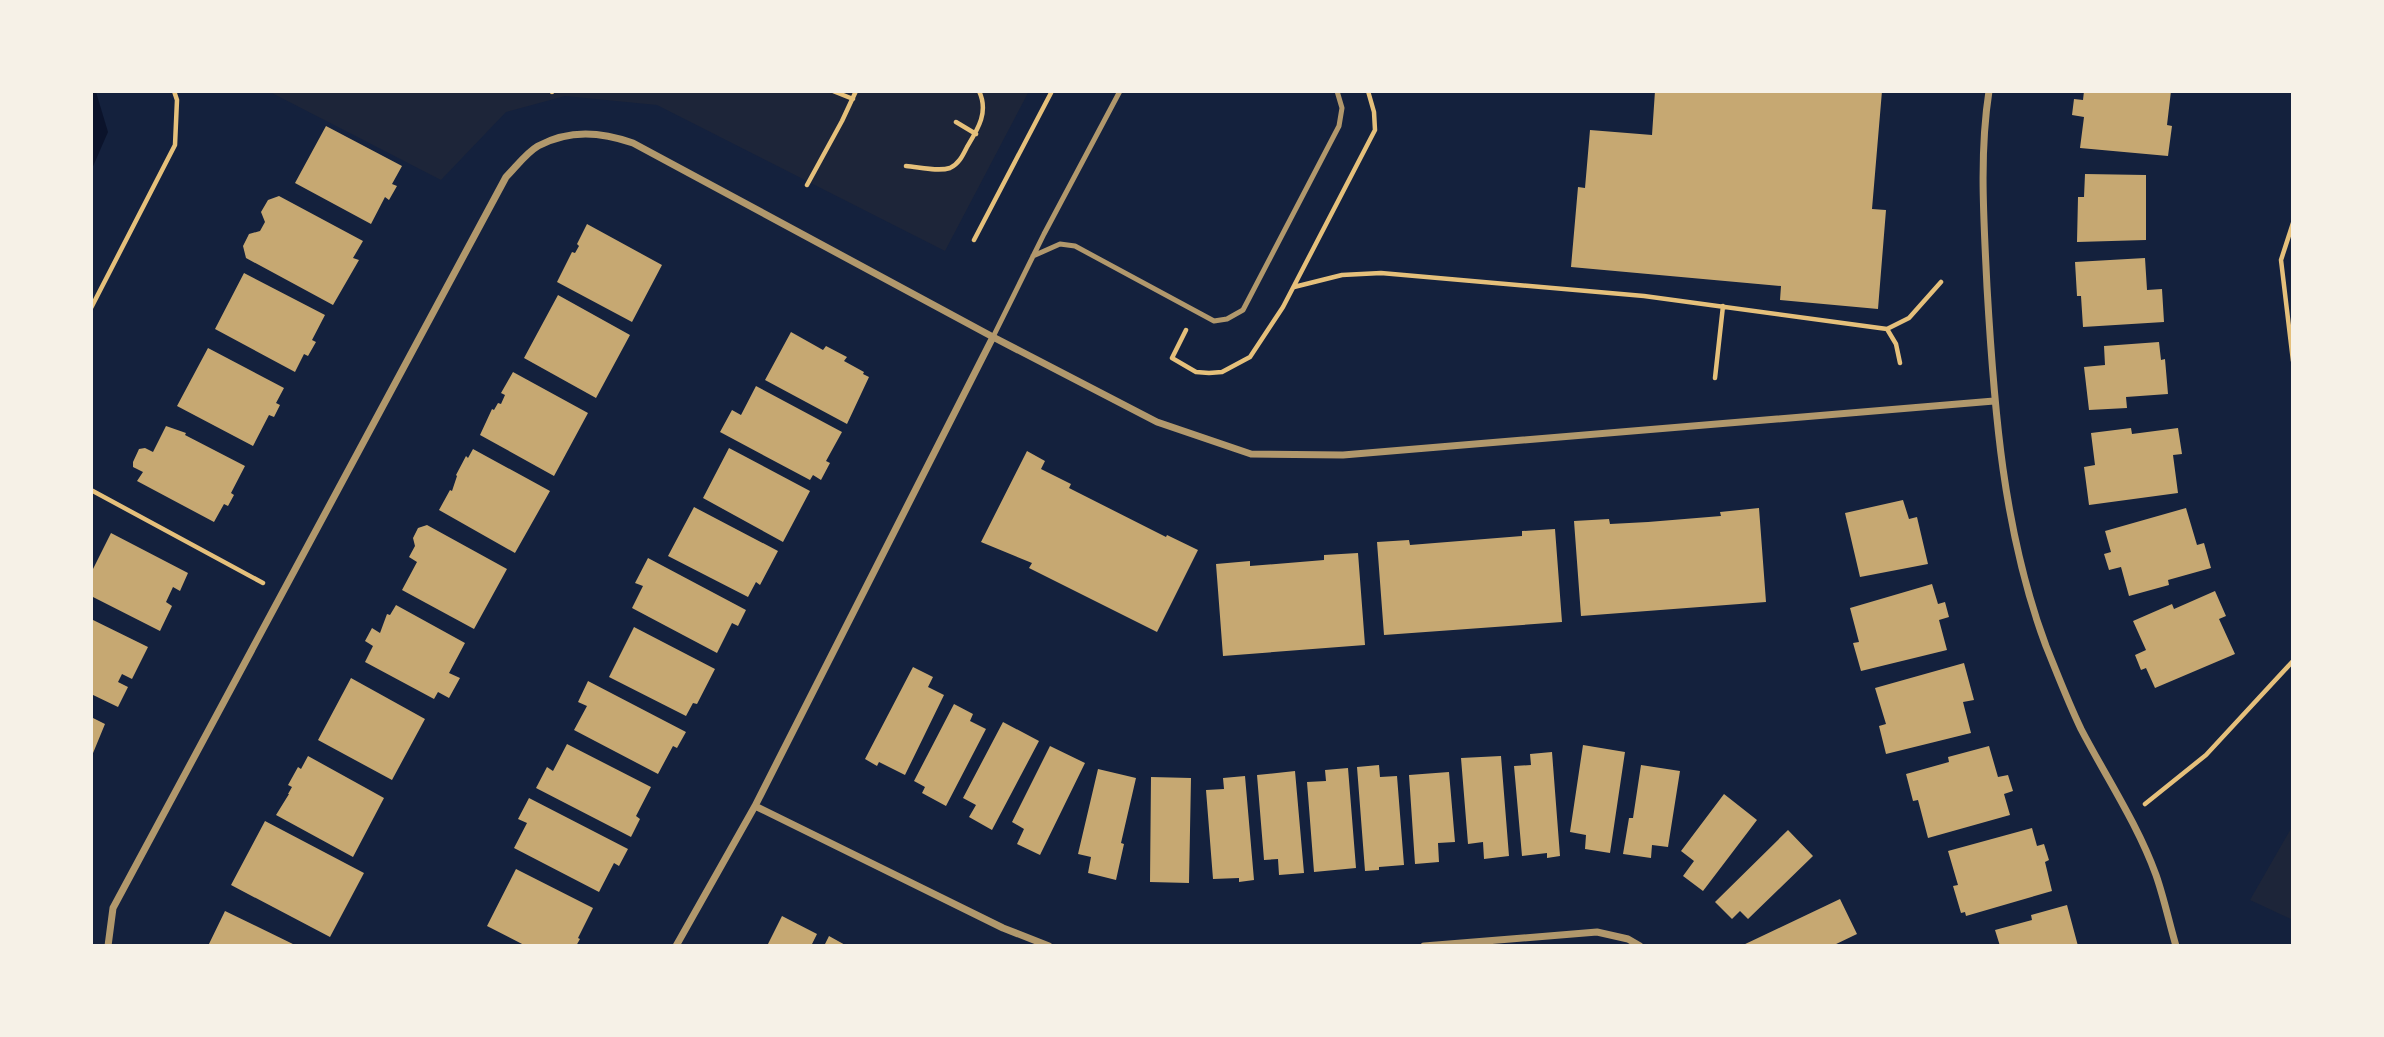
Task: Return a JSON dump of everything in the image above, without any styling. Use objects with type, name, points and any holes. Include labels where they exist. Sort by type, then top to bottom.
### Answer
[{"type":"street","points":[[1989,91],[1984,178],[1985,244],[1994,401],[2004,478],[2028,592],[2047,647],[2081,728],[2130,816],[2156,874],[2176,946]]},
{"type":"street","points":[[108,946],[113,908],[506,177],[537,147],[571,134],[607,134],[634,143],[993,337],[1157,422],[1251,454],[1343,455],[1994,401]]},
{"type":"street","points":[[676,946],[755,806],[993,337]]},
{"type":"street","points":[[755,806],[1003,928],[1049,946]]},
{"type":"street","points":[[1424,946],[1597,932],[1628,939],[1640,946]]},
{"type":"lane","points":[[993,337],[1032,256],[1120,91]]},
{"type":"lane","points":[[1032,256],[1060,244],[1075,246],[1214,321],[1227,320],[1243,310],[1339,126],[1342,108],[1337,91]]},
{"type":"path","points":[[91,307],[175,145],[177,100],[174,91]]},
{"type":"path","points":[[833,91],[853,99]]},
{"type":"path","points":[[807,185],[856,91]]},
{"type":"path","points":[[906,166],[945,169],[958,162],[976,134],[983,114],[979,91]]},
{"type":"path","points":[[974,240],[1052,91]]},
{"type":"path","points":[[956,122],[976,134]]},
{"type":"path","points":[[2293,222],[2281,260],[2293,361]]},
{"type":"path","points":[[1294,287],[1342,275],[1381,273],[1644,296],[1887,329],[1909,317],[1941,282]]},
{"type":"path","points":[[1715,378],[1723,306]]},
{"type":"path","points":[[1887,329],[1896,344],[1900,363]]},
{"type":"path","points":[[91,490],[283,594]]},
{"type":"path","points":[[2130,816],[2206,755],[2293,662]]},
{"type":"shaded area","points":[[91,91],[96,92],[108,132],[91,171]]},
{"type":"shaded area","points":[[268,91],[1029,91],[945,251],[657,105],[565,96],[506,112],[441,180]]},
{"type":"shaded area","points":[[2293,825],[2293,920],[2250,900]]},
{"type":"building","points":[[1655,91],[1882,91],[1872,209],[1886,210],[1878,309],[1780,300],[1781,286],[1571,267],[1578,187],[1585,188],[1590,130],[1652,135]]},
{"type":"building","points":[[2084,91],[2171,91],[2167,125],[2172,126],[2168,156],[2080,148],[2084,117],[2072,115],[2074,99],[2083,100]]},
{"type":"building","points":[[326,126],[402,166],[392,184],[397,186],[389,200],[385,197],[371,224],[295,183]]},
{"type":"building","points":[[2085,174],[2146,175],[2146,240],[2077,242],[2078,197],[2084,197]]},
{"type":"building","points":[[279,196],[363,241],[353,258],[359,260],[333,305],[246,258],[243,246],[249,234],[260,231],[265,222],[261,212],[268,200]]},
{"type":"building","points":[[587,224],[662,265],[632,322],[557,282],[572,252],[575,253],[579,246],[577,244]]},
{"type":"building","points":[[2145,258],[2147,290],[2162,289],[2164,322],[2083,327],[2081,296],[2077,296],[2075,262]]},
{"type":"building","points":[[244,273],[325,315],[312,340],[316,342],[308,356],[304,354],[295,372],[215,329]]},
{"type":"building","points":[[558,295],[630,335],[596,398],[524,358]]},
{"type":"building","points":[[791,332],[823,350],[826,346],[847,357],[844,361],[869,377],[847,424],[765,380]]},
{"type":"building","points":[[2159,342],[2161,360],[2165,359],[2168,394],[2126,397],[2127,408],[2089,410],[2084,367],[2105,365],[2104,346]]},
{"type":"building","points":[[208,348],[284,388],[276,403],[280,405],[274,417],[269,415],[253,446],[177,406]]},
{"type":"building","points":[[513,372],[588,413],[554,476],[480,435],[492,409],[494,410],[498,403],[501,404],[505,395],[501,393]]},
{"type":"building","points":[[756,386],[842,432],[826,461],[830,463],[821,480],[813,475],[810,480],[720,432],[732,410],[741,415]]},
{"type":"building","points":[[166,426],[186,433],[185,435],[245,466],[231,493],[234,495],[228,506],[224,504],[214,522],[137,481],[143,472],[133,467],[139,449],[145,448],[153,452]]},
{"type":"building","points":[[2131,428],[2132,434],[2178,428],[2182,454],[2173,455],[2178,493],[2089,505],[2084,467],[2095,465],[2091,433]]},
{"type":"building","points":[[729,448],[810,491],[783,542],[703,498]]},
{"type":"building","points":[[473,449],[550,491],[515,553],[439,510],[450,490],[452,491],[456,475],[466,456],[468,458]]},
{"type":"building","points":[[1027,451],[1045,461],[1041,469],[1071,484],[1069,488],[1166,537],[1167,535],[1198,550],[1157,632],[1029,568],[1032,563],[981,542]]},
{"type":"building","points":[[1903,500],[1909,519],[1917,517],[1928,564],[1860,577],[1845,513]]},
{"type":"building","points":[[694,507],[778,551],[760,585],[756,582],[748,597],[668,556]]},
{"type":"building","points":[[1759,508],[1766,602],[1581,616],[1574,521],[1609,519],[1610,524],[1648,522],[1721,516],[1720,512]]},
{"type":"building","points":[[2186,508],[2197,545],[2204,543],[2211,568],[2168,580],[2169,585],[2129,596],[2121,567],[2109,570],[2104,554],[2111,552],[2105,531]]},
{"type":"building","points":[[427,525],[507,569],[474,629],[402,590],[417,562],[409,557],[415,546],[413,538],[418,528]]},
{"type":"building","points":[[1555,529],[1562,622],[1384,635],[1377,542],[1409,540],[1410,545],[1522,536],[1522,531]]},
{"type":"building","points":[[111,533],[188,573],[180,591],[173,587],[166,602],[172,606],[160,631],[91,596],[91,573]]},
{"type":"building","points":[[1358,553],[1365,645],[1223,656],[1216,564],[1250,561],[1250,566],[1324,560],[1324,555]]},
{"type":"building","points":[[648,558],[746,610],[738,626],[732,623],[717,653],[632,608],[643,586],[635,583]]},
{"type":"building","points":[[1932,584],[1938,604],[1945,602],[1949,617],[1939,620],[1947,650],[1861,671],[1853,643],[1859,642],[1850,608]]},
{"type":"building","points":[[2215,591],[2226,616],[2219,619],[2235,654],[2155,688],[2146,668],[2141,670],[2135,655],[2146,650],[2133,621],[2172,604],[2174,609]]},
{"type":"building","points":[[396,605],[465,643],[449,673],[460,678],[449,698],[438,692],[434,699],[365,662],[373,646],[365,641],[372,628],[380,633],[387,614],[390,615]]},
{"type":"building","points":[[91,619],[148,647],[132,679],[122,674],[118,682],[128,687],[118,707],[91,694]]},
{"type":"building","points":[[634,627],[715,669],[697,704],[693,703],[686,716],[609,677]]},
{"type":"building","points":[[1964,663],[1974,700],[1963,702],[1971,733],[1886,754],[1879,726],[1886,724],[1875,688]]},
{"type":"building","points":[[913,667],[933,677],[928,687],[944,695],[905,775],[879,762],[877,766],[865,759]]},
{"type":"building","points":[[351,678],[425,719],[392,780],[318,740]]},
{"type":"building","points":[[588,681],[686,732],[677,748],[673,746],[658,774],[574,730],[587,706],[578,702]]},
{"type":"building","points":[[954,704],[973,714],[970,721],[986,729],[946,806],[922,793],[925,787],[914,781]]},
{"type":"building","points":[[91,717],[105,724],[91,758]]},
{"type":"building","points":[[1003,722],[1039,741],[992,830],[969,817],[976,805],[963,798]]},
{"type":"building","points":[[567,744],[651,787],[636,816],[640,819],[631,837],[536,788],[547,767],[553,771]]},
{"type":"building","points":[[1583,745],[1625,752],[1610,853],[1585,849],[1586,835],[1570,832]]},
{"type":"building","points":[[1050,746],[1085,763],[1040,855],[1017,844],[1024,829],[1012,822]]},
{"type":"building","points":[[1989,746],[1998,777],[2008,775],[2013,791],[2004,794],[2010,815],[1928,838],[1918,800],[1913,801],[1906,774],[1949,762],[1948,757]]},
{"type":"building","points":[[1552,752],[1560,856],[1547,858],[1547,853],[1522,856],[1514,766],[1531,765],[1530,754]]},
{"type":"building","points":[[308,756],[384,798],[353,857],[276,815],[292,787],[288,785]]},
{"type":"building","points":[[1501,756],[1509,856],[1484,859],[1483,842],[1468,844],[1461,758]]},
{"type":"building","points":[[1379,765],[1380,777],[1397,776],[1404,865],[1365,871],[1357,767]]},
{"type":"building","points":[[1641,765],[1680,771],[1668,847],[1652,845],[1651,858],[1623,854],[1629,818],[1633,818]]},
{"type":"building","points":[[1348,768],[1356,868],[1314,872],[1307,782],[1326,781],[1325,770]]},
{"type":"building","points":[[1098,769],[1136,778],[1121,843],[1124,844],[1116,880],[1088,873],[1091,857],[1078,854]]},
{"type":"building","points":[[1295,771],[1304,873],[1279,875],[1278,859],[1264,860],[1257,775]]},
{"type":"building","points":[[1449,772],[1455,842],[1438,843],[1439,862],[1415,864],[1409,775]]},
{"type":"building","points":[[1245,776],[1254,880],[1239,882],[1239,878],[1213,879],[1206,790],[1224,789],[1223,778]]},
{"type":"building","points":[[1151,777],[1191,778],[1189,883],[1150,882]]},
{"type":"building","points":[[1724,794],[1757,820],[1703,891],[1683,876],[1694,861],[1681,851]]},
{"type":"building","points":[[529,798],[628,849],[619,866],[614,863],[599,892],[514,848],[527,823],[518,819]]},
{"type":"building","points":[[265,821],[364,873],[330,937],[231,885]]},
{"type":"building","points":[[2032,828],[2037,846],[2044,844],[2049,860],[2045,862],[2052,891],[1966,916],[1965,912],[1961,913],[1953,886],[1958,885],[1948,851]]},
{"type":"building","points":[[1788,830],[1813,856],[1748,919],[1740,911],[1732,919],[1715,902]]},
{"type":"building","points":[[516,869],[593,908],[576,946],[526,946],[487,926]]},
{"type":"building","points":[[1840,899],[1857,934],[1832,946],[1741,946]]},
{"type":"building","points":[[2067,905],[2078,946],[2000,946],[1995,930],[2032,920],[2031,915]]},
{"type":"building","points":[[225,911],[297,946],[208,946]]},
{"type":"building","points":[[782,916],[817,934],[811,946],[767,946]]},
{"type":"building","points":[[829,936],[847,946],[824,946]]}]
